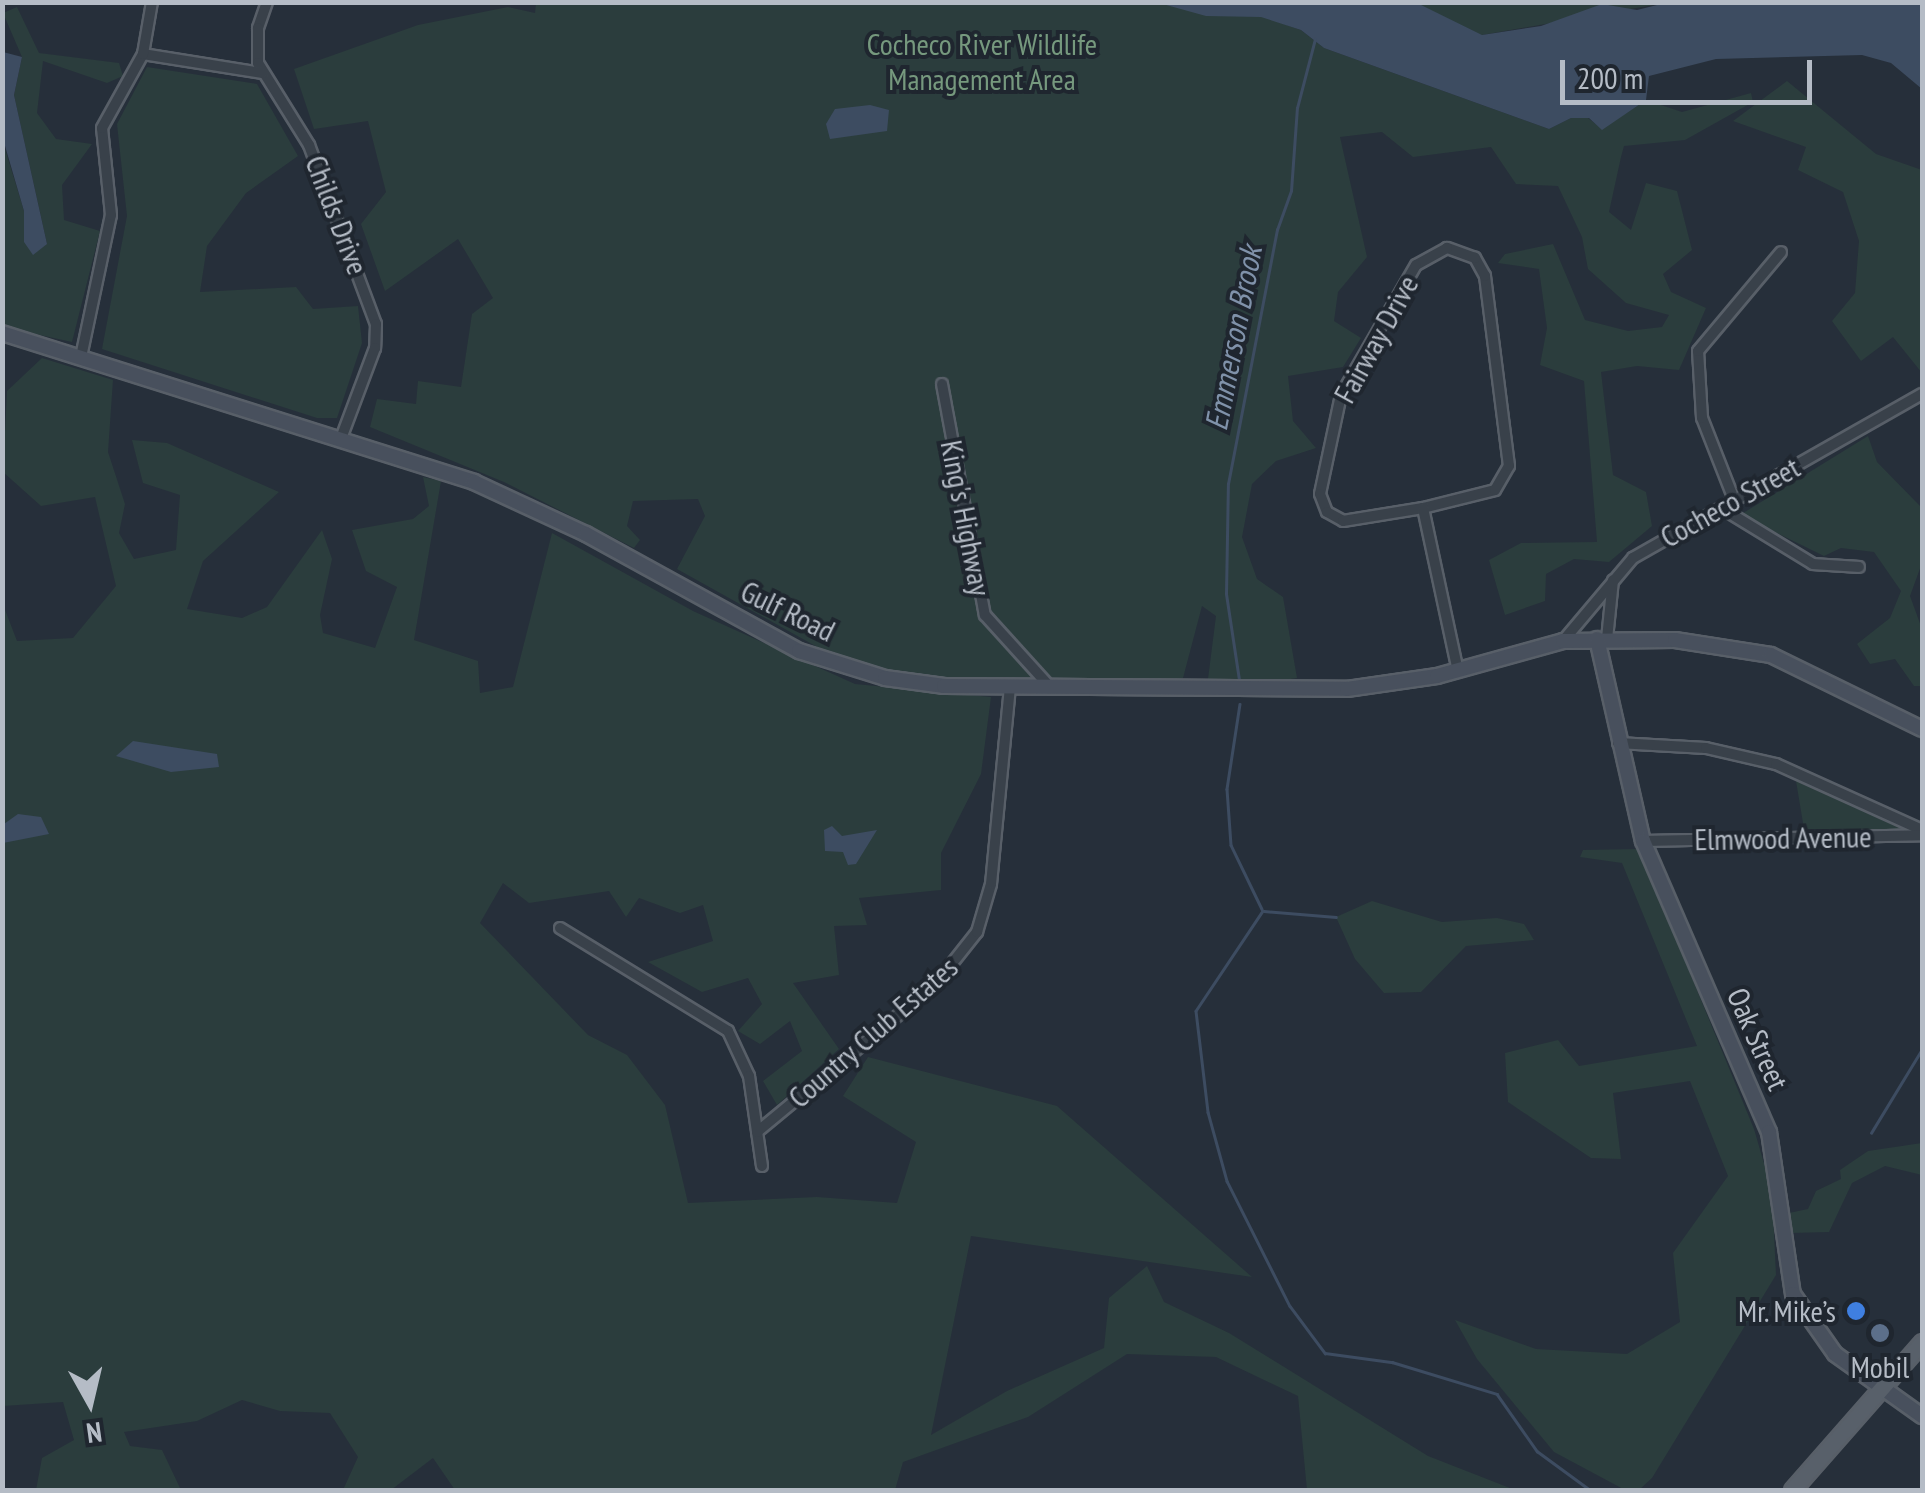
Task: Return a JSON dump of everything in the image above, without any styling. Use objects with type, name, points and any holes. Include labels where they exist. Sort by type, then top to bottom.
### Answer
[{"type":"main road","points":[[1792,1490],[1922,1342]]},
{"type":"street","points":[[81,357],[111,214],[102,128],[144,54],[152,2]]},
{"type":"street","points":[[144,54],[262,72],[258,28],[267,2]]},
{"type":"street","name":"Childs Drive","points":[[262,72],[310,145],[340,241],[371,300],[374,348],[342,436]]},
{"type":"street","name":"Fairway Drive","points":[[1448,248],[1475,258],[1485,276],[1509,466],[1496,490],[1423,508],[1343,521],[1327,512],[1320,484],[1342,395],[1416,266],[1448,248]]},
{"type":"street","points":[[1735,502],[1702,418],[1698,351],[1780,252]]},
{"type":"street","name":"Gulf Road","points":[[2,333],[342,436],[513,498],[825,662],[919,683],[1347,689],[1458,670],[1562,641],[1600,639],[1756,651],[1922,730]]},
{"type":"street","name":"King's Highway","points":[[942,384],[985,615],[1050,687]]},
{"type":"street","name":"Cocheco Street","points":[[1562,641],[1612,580],[1646,548],[1723,509],[1922,394]]},
{"type":"street","points":[[1423,508],[1458,670]]},
{"type":"street","points":[[1723,509],[1813,564],[1859,567]]},
{"type":"street","points":[[1600,639],[1612,580]]},
{"type":"street","name":"Oak Street","points":[[1600,639],[1618,743],[1643,841],[1768,1132],[1793,1294],[1824,1342],[1880,1390],[1922,1416]]},
{"type":"street","name":"Country Club Estates","points":[[756,1132],[924,994],[977,932],[991,884],[1010,686]]},
{"type":"street","points":[[1618,743],[1706,748],[1776,764],[1922,833]]},
{"type":"street","name":"Elmwood Avenue","points":[[1643,841],[1922,833]]},
{"type":"street","name":"Country Club Estates","points":[[560,928],[728,1031],[746,1066],[762,1166]]},
{"type":"green space","name":"Cocheco River Wildlife Management Area","points":[[1182,2],[1258,15],[1301,30],[1324,48],[1549,129],[1571,118],[1588,118],[1602,129],[1646,100],[1682,112],[1751,93],[1753,102],[1685,140],[1624,146],[1609,212],[1631,230],[1646,183],[1677,191],[1692,250],[1663,274],[1671,292],[1706,308],[1679,370],[1637,366],[1601,372],[1613,475],[1646,492],[1652,526],[1609,562],[1574,559],[1546,574],[1545,601],[1505,615],[1489,560],[1521,543],[1597,542],[1584,381],[1540,365],[1547,328],[1539,269],[1498,263],[1505,254],[1553,244],[1585,320],[1628,331],[1662,327],[1669,315],[1626,303],[1588,269],[1582,237],[1558,186],[1516,184],[1491,147],[1413,157],[1382,132],[1340,137],[1367,257],[1338,292],[1334,321],[1361,338],[1343,367],[1288,376],[1293,421],[1316,448],[1276,461],[1252,484],[1242,537],[1257,579],[1283,597],[1297,678],[1252,685],[1208,679],[1216,616],[1202,606],[1183,678],[1150,685],[958,682],[897,673],[828,653],[677,569],[705,516],[698,499],[633,501],[627,526],[640,540],[634,548],[504,482],[370,427],[377,399],[416,404],[418,381],[461,387],[472,314],[493,298],[458,239],[385,291],[361,224],[386,192],[368,121],[314,129],[294,69],[418,25],[508,7],[535,13],[536,3]]},
{"type":"green space","points":[[1402,3],[1665,3],[1482,35],[1426,24]]},
{"type":"green space","points":[[17,7],[39,53],[119,63],[123,76],[107,83],[43,61],[37,113],[56,139],[92,144],[62,185],[64,220],[100,231],[72,342],[3,327],[2,139],[24,211],[24,242],[47,244],[14,95],[22,57],[3,13]]},
{"type":"green space","points":[[147,67],[257,84],[298,156],[246,193],[207,246],[200,292],[296,287],[313,309],[358,306],[362,343],[337,418],[317,418],[102,349],[127,216],[117,124]]},
{"type":"green space","points":[[1787,81],[1876,154],[1922,170],[1922,373],[1893,337],[1861,361],[1832,321],[1855,293],[1859,241],[1843,192],[1798,170],[1806,147],[1733,121]]},
{"type":"green space","points":[[42,358],[113,380],[108,452],[125,504],[119,533],[134,559],[176,550],[180,495],[143,483],[132,440],[167,443],[279,492],[203,561],[187,609],[242,618],[267,607],[322,530],[332,559],[320,615],[323,633],[375,648],[397,587],[366,571],[352,530],[413,519],[429,506],[423,477],[441,481],[414,640],[478,661],[480,693],[513,687],[552,533],[693,611],[855,684],[991,697],[981,774],[941,853],[941,890],[859,898],[867,925],[834,926],[839,975],[793,983],[839,1049],[777,1105],[763,1081],[802,1051],[790,1021],[760,1044],[738,1031],[762,1004],[748,978],[702,992],[648,962],[713,941],[703,905],[680,913],[639,898],[626,917],[609,891],[529,903],[503,883],[480,923],[588,1035],[627,1055],[665,1105],[688,1203],[817,1197],[897,1203],[916,1142],[843,1096],[868,1057],[1057,1106],[1252,1277],[971,1236],[931,1435],[1007,1391],[1104,1348],[1109,1298],[1147,1266],[1164,1302],[1229,1333],[1428,1456],[1515,1490],[1307,1490],[1298,1396],[1216,1357],[1127,1354],[1028,1417],[903,1462],[895,1490],[455,1490],[433,1458],[391,1490],[343,1490],[358,1457],[330,1413],[280,1411],[242,1400],[197,1421],[124,1432],[130,1446],[162,1450],[181,1490],[36,1490],[42,1458],[74,1440],[63,1402],[3,1406],[2,602],[17,641],[73,638],[116,586],[95,497],[41,506],[3,472],[7,391]]},
{"type":"green space","points":[[1868,436],[1877,462],[1922,508],[1922,563],[1910,596],[1922,629],[1922,686],[1914,686],[1895,659],[1870,664],[1857,644],[1890,618],[1901,591],[1874,552],[1841,548],[1824,556],[1740,515]]},
{"type":"green space","points":[[1796,781],[1902,829],[1804,829]]},
{"type":"green space","points":[[1639,849],[1754,1129],[1772,1191],[1776,1275],[1652,1478],[1639,1490],[1625,1490],[1554,1452],[1477,1359],[1455,1320],[1536,1349],[1627,1354],[1680,1322],[1673,1253],[1728,1176],[1690,1081],[1613,1093],[1621,1159],[1591,1158],[1508,1102],[1505,1053],[1558,1040],[1579,1066],[1697,1046],[1622,863],[1580,857],[1583,850]]},
{"type":"green space","points":[[1372,901],[1442,922],[1497,918],[1524,924],[1534,940],[1466,946],[1421,992],[1384,993],[1355,959],[1336,917]]},
{"type":"green space","points":[[1922,1143],[1922,1175],[1885,1166],[1852,1183],[1829,1232],[1791,1233],[1789,1213],[1808,1209],[1816,1191],[1841,1179],[1840,1170],[1868,1151]]},
{"type":"water","points":[[1159,3],[1417,3],[1482,35],[1541,26],[1602,4],[1637,10],[1665,3],[1922,3],[1922,89],[1891,63],[1862,55],[1716,59],[1649,76],[1646,100],[1602,130],[1589,118],[1571,118],[1549,129],[1324,48],[1301,30],[1261,17],[1206,16]]},
{"type":"water","points":[[3,52],[22,57],[14,95],[47,244],[33,255],[24,242],[24,211],[3,139]]},
{"type":"water","points":[[870,105],[889,110],[887,131],[830,139],[826,124],[835,109]]},
{"type":"water","points":[[133,741],[217,754],[219,767],[171,772],[116,756]]},
{"type":"water","points":[[18,814],[41,817],[49,834],[3,843],[4,824]]},
{"type":"water","points":[[832,826],[842,836],[877,830],[856,864],[848,865],[843,852],[825,851],[824,830]]},
{"type":"waterway","name":"Emmerson Brook","points":[[1239,680],[1226,594],[1228,484],[1277,230],[1291,191],[1297,108],[1315,39]]},
{"type":"waterway","name":"Emmerson Brook","points":[[1240,704],[1227,789],[1231,845],[1262,909]]},
{"type":"waterway","name":"Emmerson Brook","points":[[1263,911],[1196,1011],[1208,1112],[1227,1181],[1290,1306],[1325,1353],[1392,1362],[1497,1394],[1537,1451],[1590,1490]]},
{"type":"waterway","points":[[1264,911],[1336,917]]},
{"type":"waterway","points":[[1871,1133],[1922,1049]]},
{"type":"place","name":"Mr. Mike’s","points":[[1856,1311]]},
{"type":"place","name":"Mobil","points":[[1880,1333]]}]
